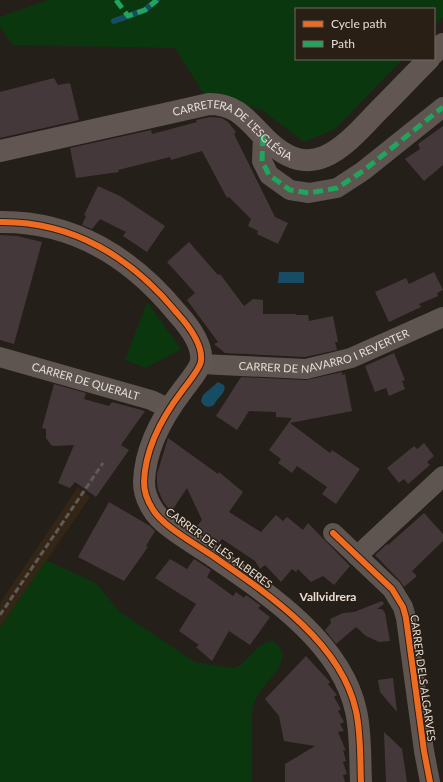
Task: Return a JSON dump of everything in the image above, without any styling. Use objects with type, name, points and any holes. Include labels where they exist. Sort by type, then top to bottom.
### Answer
[{"type":"street","points":[[435,52],[443,44]]},
{"type":"street","name":"CARRETERA DE L'ESGLÉSIA","points":[[0,151],[209,104],[218,104],[231,108],[242,115],[274,147],[284,154],[303,160],[314,159],[333,153],[350,140],[428,60]]},
{"type":"street","points":[[263,136],[262,161],[268,175],[290,190],[308,193],[316,192],[337,188],[363,171],[443,107]]},
{"type":"street","points":[[0,222],[34,224],[57,229],[78,236],[109,251],[130,265],[151,283],[185,321],[198,342],[201,351],[201,364]]},
{"type":"street","name":"CARRER DE NAVARRO I REVERTER","points":[[201,364],[306,369],[318,367],[351,358],[443,317]]},
{"type":"street","name":"CARRER DE QUERALT","points":[[0,357],[151,400],[170,409]]},
{"type":"street","name":"CARRER DE LES ALBERES","points":[[201,364],[170,409],[151,446],[145,474],[145,493],[152,509],[168,525],[212,555],[281,606],[311,633],[331,658],[350,689],[357,712],[361,782]]},
{"type":"street","points":[[357,556],[443,476]]},
{"type":"street","name":"CARRER DELS ALGARVES","points":[[333,533],[392,589],[403,607],[406,618],[424,752],[430,782]]},
{"type":"shaded area","points":[[78,487],[90,497],[0,628],[0,603]]},
{"type":"green space","points":[[48,0],[443,0],[443,17],[435,25],[435,8],[295,8],[295,60],[402,60],[335,129],[304,142],[262,110],[203,93],[175,48],[13,45],[0,27],[0,17]]},
{"type":"green space","points":[[147,302],[181,349],[146,368],[125,360]]},
{"type":"green space","points":[[46,560],[96,583],[123,614],[195,662],[233,668],[240,665],[260,646],[267,642],[273,641],[280,647],[282,661],[258,695],[252,711],[252,782],[0,782],[0,628]]},
{"type":"water","points":[[279,272],[304,272],[304,283],[278,283]]},
{"type":"water","points":[[218,382],[224,385],[225,388],[223,393],[214,405],[208,407],[205,406],[201,401],[203,395]]},
{"type":"building","points":[[54,78],[58,85],[70,83],[79,120],[0,138],[0,92]]},
{"type":"building","points":[[210,117],[222,118],[228,122],[236,132],[234,134],[275,217],[288,223],[278,244],[257,234],[258,231],[248,226],[251,219],[229,197],[227,198],[202,151],[171,160],[170,157],[118,170],[119,172],[76,178],[70,148],[151,130],[152,134]]},
{"type":"building","points":[[443,126],[443,165],[424,181],[405,159],[420,149],[418,144]]},
{"type":"building","points":[[98,186],[120,196],[165,226],[147,252],[123,236],[126,232],[100,219],[92,229],[82,225],[86,216],[84,215]]},
{"type":"building","points":[[0,235],[17,236],[42,242],[14,344],[0,340]]},
{"type":"building","points":[[189,242],[218,275],[220,274],[244,306],[253,299],[263,300],[263,314],[308,315],[309,321],[333,316],[338,342],[335,342],[337,350],[305,357],[225,353],[214,344],[218,342],[187,300],[195,293],[167,262]]},
{"type":"building","points":[[434,272],[443,290],[437,293],[438,296],[419,304],[421,307],[389,322],[375,292],[406,278],[409,284]]},
{"type":"building","points":[[394,353],[405,380],[402,381],[405,389],[389,396],[386,388],[375,392],[365,366]]},
{"type":"building","points":[[342,372],[342,375],[345,374],[352,411],[290,423],[330,453],[332,450],[360,469],[336,504],[322,494],[327,487],[297,466],[292,473],[278,463],[281,459],[269,450],[292,418],[276,417],[276,412],[249,411],[237,430],[216,416],[241,377],[306,380]]},
{"type":"building","points":[[54,384],[86,393],[84,399],[109,406],[112,402],[145,411],[121,445],[129,450],[96,497],[75,482],[70,488],[58,483],[74,445],[51,445],[46,438],[46,429],[42,428]]},
{"type":"building","points":[[168,438],[218,474],[219,472],[243,492],[229,512],[261,532],[276,515],[283,521],[287,517],[303,530],[308,523],[350,566],[334,585],[323,576],[311,582],[298,569],[296,572],[292,569],[281,582],[265,565],[260,569],[255,561],[222,539],[218,544],[194,529],[202,520],[187,488],[171,512],[163,501],[158,490],[157,474]]},
{"type":"building","points":[[424,443],[434,456],[427,462],[430,465],[408,484],[404,479],[399,483],[387,468],[414,446],[417,449]]},
{"type":"building","points":[[109,502],[150,526],[155,531],[146,546],[148,547],[124,581],[78,557]]},
{"type":"building","points":[[424,513],[443,534],[443,541],[412,571],[417,576],[404,587],[375,555]]},
{"type":"building","points":[[170,559],[187,569],[194,559],[211,570],[207,577],[233,596],[236,592],[244,598],[246,595],[261,606],[258,608],[270,617],[250,645],[229,631],[212,661],[196,647],[199,645],[179,631],[196,604],[155,578]]},
{"type":"building","points":[[382,601],[384,604],[377,609],[382,609],[385,613],[390,641],[379,642],[366,636],[356,627],[336,644],[325,630],[331,623],[330,619],[343,613],[354,612]]},
{"type":"building","points":[[306,656],[330,682],[328,684],[337,695],[334,697],[341,709],[338,711],[344,722],[340,724],[344,731],[338,732],[346,751],[343,750],[346,761],[343,762],[347,774],[343,775],[345,782],[285,782],[285,764],[315,746],[284,741],[279,716],[265,699]]},
{"type":"building","points":[[393,678],[397,712],[380,692],[378,680]]},
{"type":"building","points":[[384,732],[402,749],[407,782],[386,782]]},
{"type":"waterway","points":[[114,21],[145,10],[157,0]]},
{"type":"railway","points":[[0,615],[103,463]]},
{"type":"marked path","points":[[116,0],[128,16],[145,10],[157,0]]},
{"type":"marked path","points":[[263,136],[262,161],[269,175],[290,190],[309,193],[337,188],[363,171],[443,107]]},
{"type":"cycle path","points":[[0,222],[27,223],[52,228],[99,246],[141,275],[159,293],[194,335],[200,348],[201,361],[196,372],[168,411],[151,445],[145,470],[144,482],[147,498],[156,514],[170,527],[254,585],[298,620],[335,662],[348,686],[358,719],[361,782]]},
{"type":"cycle path","points":[[333,533],[392,589],[403,607],[406,618],[424,751],[430,782]]},
{"type":"district","name":"Vallvidrera","points":[[328,597]]}]
